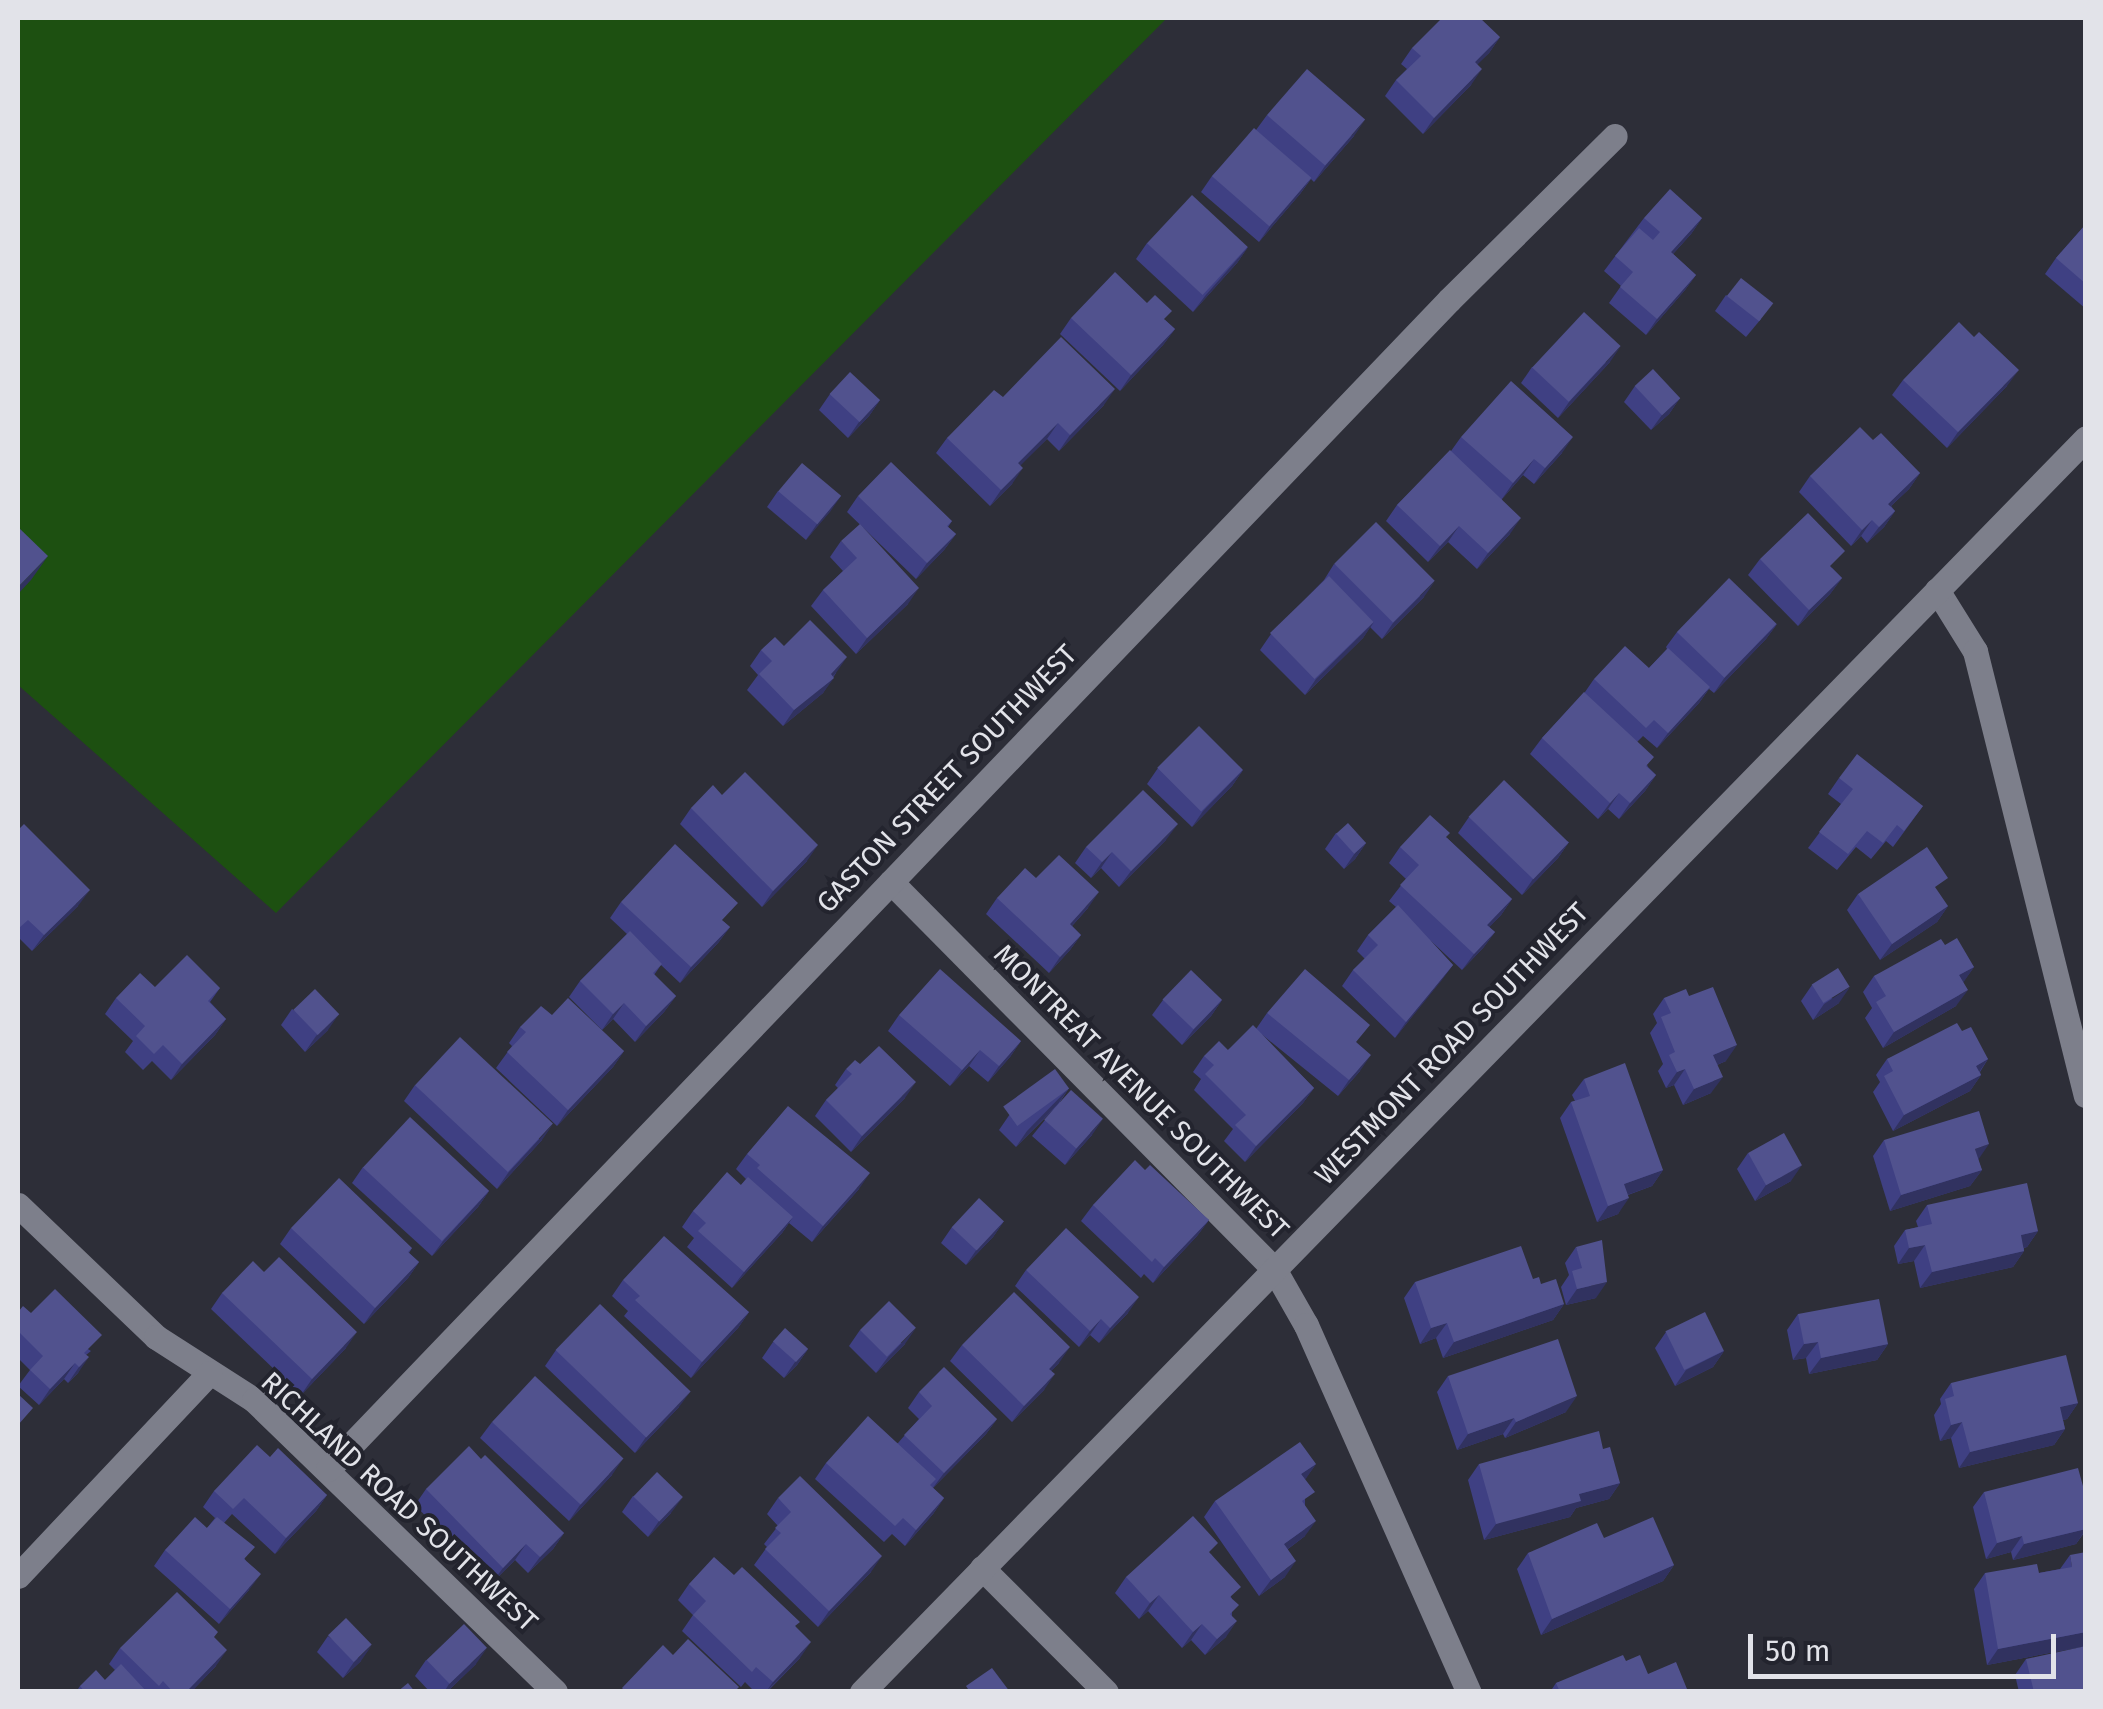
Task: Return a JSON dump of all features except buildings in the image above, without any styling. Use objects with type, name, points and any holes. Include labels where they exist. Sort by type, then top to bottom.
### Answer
[{"type":"street","name":"GASTON STREET SOUTHWEST","points":[[328,1469],[1449,300],[1616,136]]},
{"type":"street","name":"WESTMONT ROAD SOUTHWEST","points":[[862,1692],[2086,438]]},
{"type":"street","points":[[1938,590],[1976,651],[2086,1096]]},
{"type":"street","name":"MONTREAT AVENUE SOUTHWEST","points":[[891,882],[1274,1269],[1306,1325],[1469,1692]]},
{"type":"street","name":"RICHLAND ROAD SOUTHWEST","points":[[18,1205],[156,1337],[254,1400],[555,1692]]},
{"type":"street","points":[[18,1576],[208,1373]]},
{"type":"street","points":[[982,1568],[1106,1692]]},
{"type":"green space","points":[[18,18],[1167,18],[276,913],[18,685]]}]
